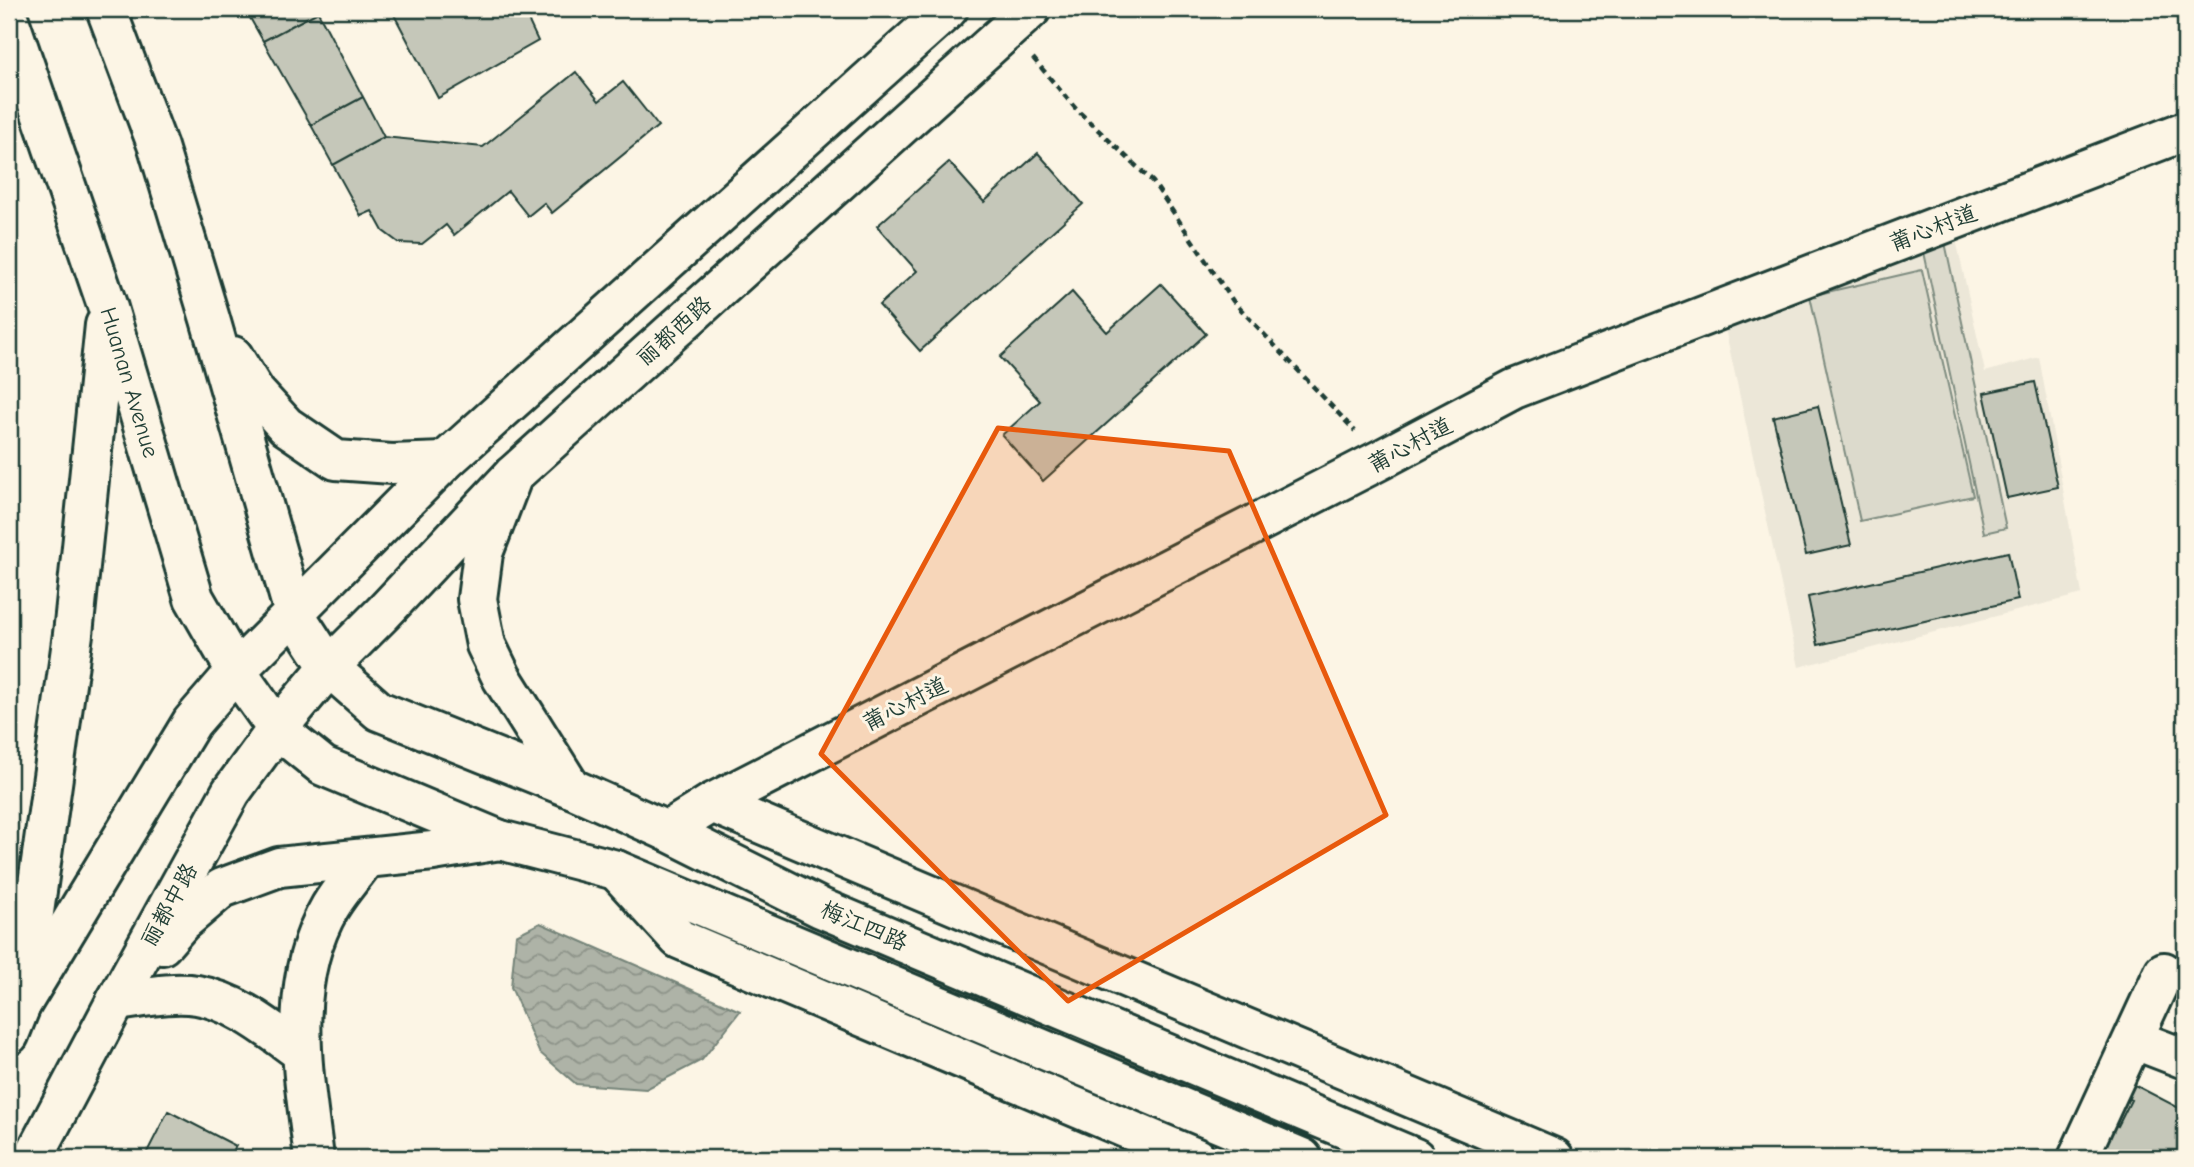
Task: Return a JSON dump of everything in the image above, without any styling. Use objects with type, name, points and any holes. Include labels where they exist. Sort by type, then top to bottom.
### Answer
[{"type":"main road","points":[[106,9],[158,147],[294,613],[329,667]]},
{"type":"main road","points":[[15,1020],[192,722],[236,671],[444,462],[948,9]]},
{"type":"main road","name":"丽都西路","points":[[329,667],[513,475],[1031,9]]},
{"type":"main road","name":"Huanan Avenue","points":[[9,20],[107,305],[194,598],[236,671],[277,729]]},
{"type":"main road","name":"莆心村道","points":[[667,831],[712,803],[1382,460],[1514,389],[2185,131]]},
{"type":"main road","points":[[15,1020],[74,634],[107,305]]},
{"type":"main road","points":[[210,319],[255,392],[286,426],[336,460],[391,464],[444,462]]},
{"type":"main road","points":[[513,475],[483,553],[477,598],[486,645],[502,678],[571,788]]},
{"type":"main road","name":"丽都中路","points":[[33,1158],[231,792],[277,729],[329,667]]},
{"type":"main road","name":"梅江四路","points":[[329,667],[379,711],[571,788],[667,831],[821,908],[1415,1158]]},
{"type":"main road","name":"梅江四路","points":[[277,729],[323,766],[500,840],[616,870],[1302,1158]]},
{"type":"main road","points":[[712,803],[1554,1158]]},
{"type":"main road","points":[[116,1001],[181,923],[222,888],[279,867],[365,859],[500,840]]},
{"type":"main road","points":[[314,1158],[301,1052],[302,997],[311,949],[330,906],[365,859]]},
{"type":"main road","points":[[616,870],[679,939],[1195,1158]]},
{"type":"main road","points":[[2078,1158],[2164,972]]},
{"type":"main road","points":[[116,1001],[165,995],[197,995],[226,1004],[253,1017],[301,1052]]},
{"type":"main road","points":[[2133,1039],[2185,1059]]},
{"type":"path","points":[[1026,50],[1076,109],[1153,182],[1233,301],[1382,460]]},
{"type":"highlighted area","points":[[998,428],[1229,451],[1386,815],[1068,1001],[821,754]]},
{"type":"shaded area","points":[[1952,221],[1985,372],[2039,357],[2082,594],[1799,667],[1721,310]]},
{"type":"shaded area","points":[[1943,233],[2006,528],[1984,533],[1921,238]]},
{"type":"shaded area","points":[[1922,270],[1973,496],[1860,521],[1810,296]]},
{"type":"water","points":[[540,923],[740,1011],[702,1060],[646,1089],[576,1084],[539,1052],[511,987],[516,935]]},
{"type":"building","points":[[245,9],[317,9],[318,12],[263,41]]},
{"type":"building","points":[[391,9],[523,9],[538,41],[438,98]]},
{"type":"building","points":[[318,12],[363,97],[311,125],[263,41]]},
{"type":"building","points":[[576,72],[599,101],[623,82],[658,126],[552,213],[544,203],[528,216],[508,191],[454,235],[446,225],[422,244],[399,243],[383,231],[372,211],[361,216],[333,165],[384,137],[483,147]]},
{"type":"building","points":[[363,97],[384,137],[333,165],[311,125]]},
{"type":"building","points":[[1038,153],[1083,204],[920,351],[879,305],[917,271],[877,226],[949,162],[984,202]]},
{"type":"building","points":[[1161,284],[1206,334],[1043,481],[1002,435],[1040,401],[1000,357],[1072,292],[1107,332]]},
{"type":"building","points":[[2035,382],[2058,487],[2007,498],[1984,393]]},
{"type":"building","points":[[1818,406],[1851,545],[1806,555],[1773,417]]},
{"type":"building","points":[[2008,552],[2018,600],[1818,645],[1808,597]]},
{"type":"building","points":[[2129,1082],[2185,1111],[2185,1118],[2178,1132],[2185,1136],[2185,1147],[2179,1158],[2100,1158],[2102,1155],[2094,1151],[2109,1121],[2118,1126],[2131,1100],[2122,1096]]},
{"type":"building","points":[[168,1111],[236,1146],[229,1158],[144,1158]]}]
